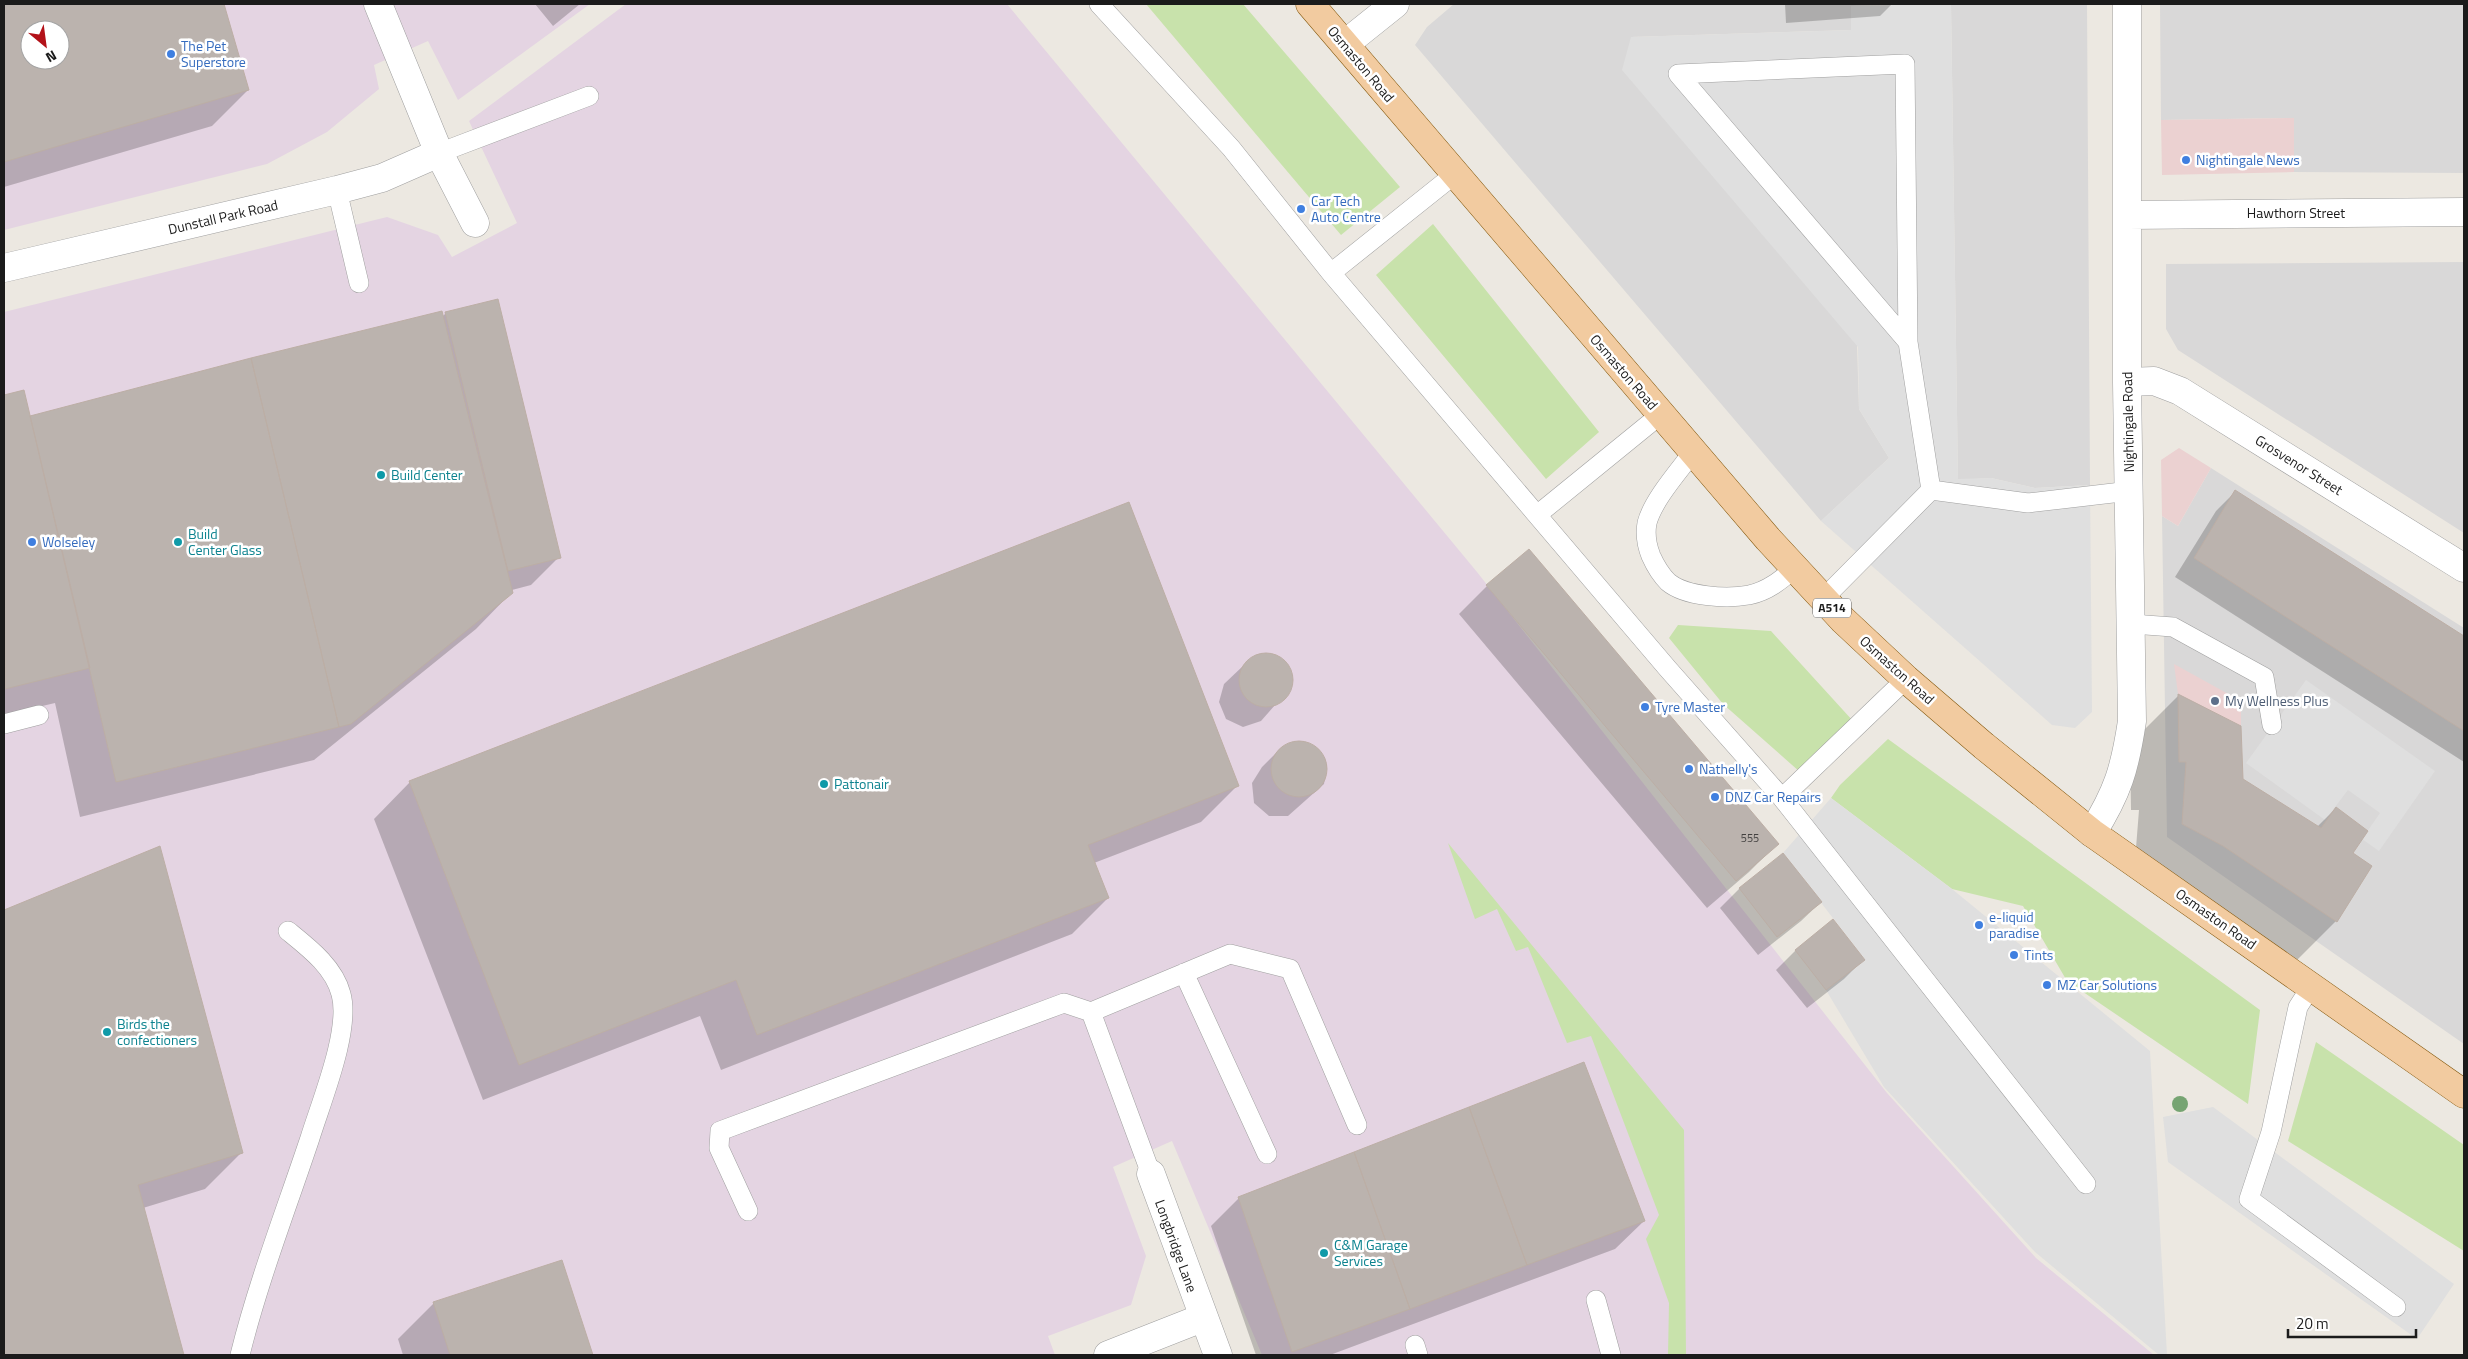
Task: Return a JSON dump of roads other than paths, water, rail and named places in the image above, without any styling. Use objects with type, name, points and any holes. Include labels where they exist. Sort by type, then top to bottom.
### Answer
[{"type":"main road","name":"Osmaston Road","points":[[1310,4],[1660,414],[1843,620],[1906,679],[1984,746],[2092,833],[2312,985],[2464,1094]]},
{"type":"street","points":[[378,4],[439,153],[475,223]]},
{"type":"street","points":[[1344,44],[1395,4]]},
{"type":"street","name":"Nightingale Road","points":[[2092,833],[2110,805],[2125,764],[2132,720],[2127,382],[2127,4]]},
{"type":"street","name":"Dunstall Park Road","points":[[4,268],[337,190],[382,178],[439,153]]},
{"type":"street","name":"Hawthorn Street","points":[[2128,215],[2464,212]]},
{"type":"street","name":"Grosvenor Street","points":[[2127,382],[2154,382],[2180,391],[2464,568]]},
{"type":"street","name":"Longbridge Lane","points":[[1151,1174],[1202,1318],[1218,1355]]},
{"type":"street","points":[[1108,1355],[1202,1318]]},
{"type":"lane","points":[[1099,4],[1231,148],[1332,273],[1537,515],[1782,798],[2086,1184]]},
{"type":"lane","points":[[1908,342],[1678,74],[1905,64],[1908,342],[1931,490]]},
{"type":"lane","points":[[439,153],[589,96]]},
{"type":"lane","points":[[1332,273],[1455,174]]},
{"type":"lane","points":[[337,190],[359,283]]},
{"type":"lane","points":[[1537,515],[1660,414]]},
{"type":"lane","points":[[1693,452],[1669,485],[1648,522],[1646,534],[1648,548],[1654,562],[1668,582],[1680,589],[1701,594],[1748,595],[1767,589],[1795,568]]},
{"type":"lane","points":[[1931,490],[2028,503],[2130,491]]},
{"type":"lane","points":[[1823,599],[1931,490]]},
{"type":"lane","points":[[2132,624],[2173,627],[2264,677],[2272,725]]},
{"type":"lane","points":[[1782,798],[1906,679]]},
{"type":"lane","points":[[4,724],[39,715]]},
{"type":"lane","points":[[240,1355],[327,1084],[344,1021],[341,995],[332,974],[312,950],[288,931]]},
{"type":"lane","points":[[748,1211],[718,1148],[720,1131],[1064,1003],[1090,1012],[1230,954],[1290,968],[1357,1125]]},
{"type":"lane","points":[[1184,973],[1267,1154]]},
{"type":"lane","points":[[2312,985],[2298,1007],[2271,1132],[2249,1199],[2396,1307]]},
{"type":"lane","points":[[1090,1012],[1151,1174]]},
{"type":"lane","points":[[1596,1300],[1611,1355]]},
{"type":"place","name":"The Pet Superstore","points":[[171,54]]},
{"type":"place","name":"Nightingale News","points":[[2186,160]]},
{"type":"place","name":"Car Tech Auto Centre","points":[[1301,209]]},
{"type":"place","name":"Build Center","points":[[381,475]]},
{"type":"place","name":"Wolseley","points":[[32,542]]},
{"type":"place","name":"Build Center Glass","points":[[178,542]]},
{"type":"place","name":"My Wellness Plus","points":[[2215,701]]},
{"type":"place","name":"Tyre Master","points":[[1645,707]]},
{"type":"place","name":"Nathelly's","points":[[1689,769]]},
{"type":"place","name":"Pattonair","points":[[824,784]]},
{"type":"place","name":"DNZ Car Repairs","points":[[1715,797]]},
{"type":"place","name":"e-liquid paradise","points":[[1979,925]]},
{"type":"place","name":"Tints","points":[[2014,955]]},
{"type":"place","name":"MZ Car Solutions","points":[[2047,985]]},
{"type":"place","name":"Birds the confectioners","points":[[107,1032]]},
{"type":"place","name":"C&M Garage Services","points":[[1324,1253]]}]
